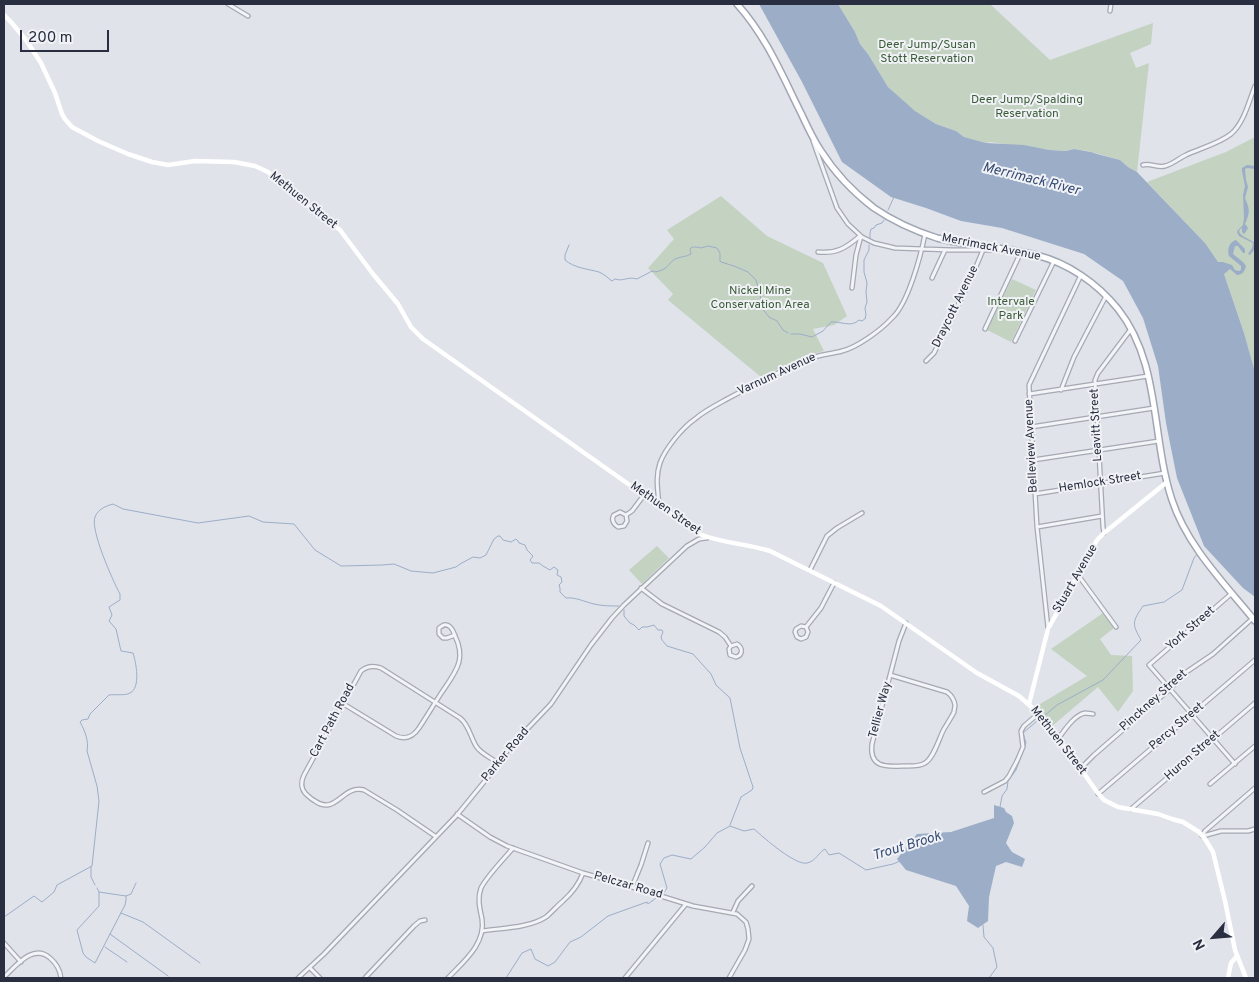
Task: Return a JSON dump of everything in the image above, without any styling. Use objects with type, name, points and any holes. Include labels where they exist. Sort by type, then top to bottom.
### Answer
[{"type":"main road","name":"Merrimack Avenue","points":[[738,4],[768,46],[816,143],[830,165],[856,193],[885,215],[925,234],[959,242],[1036,255],[1054,261],[1081,275],[1106,296],[1118,310],[1141,348],[1154,408],[1164,473],[1180,519],[1201,554],[1254,619]]},
{"type":"street","points":[[228,4],[248,16]]},
{"type":"street","points":[[1110,11],[1111,4]]},
{"type":"street","name":"Methuen Street","points":[[4,14],[19,30],[35,53],[45,70],[65,119],[72,127],[92,138],[143,160],[160,164],[168,165],[195,161],[234,162],[261,168],[340,230],[372,274],[398,304],[411,327],[422,338],[699,534],[770,551],[810,570],[881,606],[977,673],[1014,692],[1038,714],[1104,800],[1113,805],[1178,820],[1202,836],[1213,852],[1237,956],[1246,978]]},
{"type":"street","points":[[1143,166],[1146,164],[1161,167],[1167,166],[1232,133],[1242,120],[1255,86]]},
{"type":"street","points":[[806,123],[837,208],[848,224],[860,236],[884,246],[896,248],[945,250],[1002,249]]},
{"type":"street","name":"Varnum Avenue","points":[[658,505],[658,475],[661,461],[669,447],[690,423],[706,411],[761,380],[811,358],[847,350],[864,341],[892,318],[899,310],[906,296],[922,249],[925,234]]},
{"type":"street","points":[[818,252],[838,251],[860,236]]},
{"type":"street","points":[[852,288],[860,236]]},
{"type":"street","points":[[932,278],[945,250]]},
{"type":"street","name":"Draycott Avenue","points":[[926,360],[934,353],[970,281],[983,250]]},
{"type":"street","points":[[985,329],[1021,252]]},
{"type":"street","points":[[1015,341],[1054,261]]},
{"type":"street","name":"Belleview Avenue","points":[[1048,629],[1037,527],[1029,385],[1081,275]]},
{"type":"street","points":[[1060,390],[1106,296]]},
{"type":"street","name":"Leavitt Street","points":[[1104,533],[1095,380],[1098,373],[1131,329]]},
{"type":"street","points":[[1029,394],[1148,376]]},
{"type":"street","points":[[1031,427],[1154,408]]},
{"type":"street","points":[[1033,460],[1159,441]]},
{"type":"street","name":"Hemlock Street","points":[[1035,494],[1164,473]]},
{"type":"street","name":"Stuart Avenue","points":[[1029,704],[1048,629],[1097,540],[1167,482]]},
{"type":"street","points":[[626,516],[644,495]]},
{"type":"street","points":[[620,512],[626,516],[625,525],[619,527],[614,524],[613,518],[616,514],[620,512]]},
{"type":"street","points":[[810,570],[827,536],[862,513]]},
{"type":"street","points":[[1037,527],[1102,516]]},
{"type":"street","name":"Parker Road","points":[[298,978],[472,798],[513,745],[551,704],[601,631],[624,604],[692,543],[703,538],[712,538]]},
{"type":"street","points":[[1078,575],[1116,627]]},
{"type":"street","points":[[806,627],[821,608],[834,583]]},
{"type":"street","points":[[641,588],[666,606],[714,628],[722,634],[731,646]]},
{"type":"street","name":"York Street","points":[[1170,689],[1149,665],[1232,593]]},
{"type":"street","name":"Pinckney Street","points":[[1080,768],[1170,689],[1185,673],[1213,654],[1254,619]]},
{"type":"street","name":"Tellier Way","points":[[890,675],[947,692],[954,701],[955,707],[952,715],[929,759],[922,764],[914,766],[886,766],[880,764],[872,755],[872,744],[890,675],[901,635],[907,623]]},
{"type":"street","points":[[342,703],[392,734],[403,738],[410,737],[417,731],[459,664],[460,651],[454,635],[450,627],[444,625],[439,628],[439,634],[443,638],[454,635]]},
{"type":"street","points":[[806,627],[807,636],[802,639],[798,638],[796,628],[806,627]]},
{"type":"street","points":[[735,644],[740,647],[742,651],[738,657],[730,655],[729,649],[731,646],[735,644]]},
{"type":"street","name":"Percy Street","points":[[1098,794],[1255,660]]},
{"type":"street","name":"Cart Path Road","points":[[435,836],[364,790],[353,789],[335,802],[327,805],[318,803],[305,793],[302,786],[303,777],[361,671],[373,666],[384,670],[465,722],[476,746],[498,763]]},
{"type":"street","points":[[1170,689],[1234,764]]},
{"type":"street","name":"Huron Street","points":[[1131,809],[1255,703]]},
{"type":"street","points":[[984,792],[1004,782],[1009,776],[1023,747],[1022,729],[1038,714]]},
{"type":"street","points":[[1058,739],[1075,719],[1084,714],[1094,714]]},
{"type":"street","points":[[1210,784],[1255,746]]},
{"type":"street","points":[[1202,836],[1205,831],[1255,788]]},
{"type":"street","name":"Pelczar Road","points":[[457,814],[499,843],[583,873],[705,909],[733,912]]},
{"type":"street","points":[[1202,836],[1221,831],[1248,831],[1255,829]]},
{"type":"street","points":[[632,887],[648,842]]},
{"type":"street","points":[[448,978],[477,946],[482,931],[479,900],[481,889],[513,848]]},
{"type":"street","points":[[482,931],[524,925],[543,918],[572,892],[583,873]]},
{"type":"street","points":[[729,978],[746,950],[749,939],[746,922],[733,912],[738,901],[752,886]]},
{"type":"street","points":[[625,978],[686,904]]},
{"type":"street","points":[[365,978],[414,926],[425,920]]},
{"type":"street","points":[[4,942],[21,962]]},
{"type":"street","points":[[4,977],[31,954],[42,953],[54,961],[59,969],[61,978]]},
{"type":"street","points":[[1228,978],[1232,961],[1237,956]]},
{"type":"street","points":[[1230,969],[1239,962]]},
{"type":"street","points":[[309,968],[320,978]]},
{"type":"green space","points":[[838,4],[990,4],[1050,60],[1153,23],[1151,44],[1130,53],[1136,68],[1149,63],[1137,172],[1120,160],[1088,151],[1074,149],[1066,151],[1049,150],[986,143],[964,137],[956,131],[936,124],[915,111],[888,87],[860,44]]},
{"type":"green space","points":[[1255,137],[1255,372],[1224,274],[1218,263],[1205,243],[1147,182],[1226,152]]},
{"type":"green space","name":"Nickel Mine Conservation Area","points":[[721,196],[767,236],[823,263],[847,316],[834,325],[813,329],[824,351],[808,355],[761,377],[668,300],[673,294],[648,268],[674,239],[667,230]]},
{"type":"green space","name":"Intervale Park","points":[[1012,279],[1036,290],[1011,342],[987,330]]},
{"type":"green space","points":[[657,546],[669,558],[642,584],[629,570]]},
{"type":"green space","points":[[1103,613],[1114,628],[1100,639],[1111,655],[1132,656],[1133,691],[1118,712],[1098,687],[1051,727],[1035,707],[1087,676],[1051,649]]},
{"type":"water","name":"Merrimack River","points":[[759,4],[838,4],[860,44],[888,87],[915,111],[936,124],[956,131],[964,137],[986,143],[1024,145],[1049,150],[1066,151],[1074,149],[1120,160],[1137,172],[1205,243],[1218,262],[1232,265],[1235,270],[1239,271],[1241,266],[1229,256],[1229,246],[1236,240],[1245,249],[1245,253],[1243,253],[1238,246],[1235,246],[1233,254],[1246,266],[1245,270],[1237,275],[1230,269],[1224,274],[1255,372],[1255,597],[1243,588],[1204,546],[1177,478],[1166,423],[1158,366],[1143,318],[1123,281],[1084,254],[1002,228],[961,221],[891,197],[842,162],[802,82]]},
{"type":"water","points":[[1247,165],[1255,166],[1255,169],[1245,169],[1248,187],[1245,198],[1249,211],[1245,224],[1248,228],[1244,234],[1242,228],[1239,232],[1242,236],[1255,243],[1254,250],[1250,255],[1248,254],[1253,243],[1239,236],[1237,232],[1243,225],[1243,195],[1245,186],[1242,168]]},
{"type":"water","points":[[994,805],[1004,808],[1012,816],[1014,823],[1006,843],[1012,852],[1025,859],[1022,867],[1006,862],[996,866],[989,897],[988,921],[978,928],[967,921],[969,906],[956,886],[906,870],[897,859],[917,834],[951,832],[994,818]]},
{"type":"waterway","points":[[888,210],[894,197]]},
{"type":"waterway","points":[[870,238],[871,229],[884,220]]},
{"type":"waterway","points":[[569,245],[565,260],[577,267],[599,272],[612,281],[615,279],[637,279],[652,271],[662,270],[672,261],[691,254],[690,249],[692,247],[701,248],[708,246],[717,248],[720,253],[721,262],[748,272],[756,280],[762,308],[769,317],[777,321],[783,330],[788,333]]},
{"type":"waterway","points":[[791,334],[812,337],[823,331],[831,322],[853,324],[866,318],[867,283],[864,272],[864,260],[869,250],[869,245]]},
{"type":"waterway","points":[[4,917],[34,896],[42,902],[54,892],[57,885],[92,866],[99,801],[97,786],[87,751],[86,736],[80,722],[88,719],[90,714],[109,695],[130,693],[136,686],[137,681],[133,653],[121,651],[116,629],[109,621],[112,615],[109,607],[120,600],[120,594],[103,556],[94,524],[98,512],[105,507],[113,504],[123,509],[198,523],[249,516],[263,522],[294,524],[315,550],[341,566],[394,564],[411,571],[433,573],[456,567],[473,557],[480,558],[486,555],[494,539],[498,536],[503,540],[511,542],[516,539],[519,543],[525,545],[533,556],[530,560],[532,563],[539,563],[550,570],[554,567],[558,570],[557,575],[561,577],[562,582],[559,585],[560,592],[566,598],[600,605],[619,606]]},
{"type":"waterway","points":[[1044,716],[1057,705],[1103,680],[1141,640],[1134,623],[1139,611],[1143,606],[1164,602],[1182,590],[1194,558],[1198,553]]},
{"type":"waterway","points":[[624,610],[624,616],[639,630],[642,627],[654,625],[658,630],[662,630],[661,637],[667,646],[693,654],[711,674],[716,685],[730,698],[740,748],[753,787],[752,790],[741,797],[730,825]]},
{"type":"waterway","points":[[1000,807],[1008,781],[1016,770],[1026,743],[1023,733],[1037,721]]},
{"type":"waterway","name":"Trout Brook","points":[[663,894],[667,888],[660,864],[664,858],[672,855],[691,859],[717,833],[730,826],[744,831],[754,829],[780,850],[802,863],[813,861],[825,849],[829,855],[839,853],[866,870],[900,861]]},
{"type":"waterway","points":[[91,867],[91,877],[95,885]]},
{"type":"waterway","points":[[97,888],[99,892],[126,896],[131,894],[136,883]]},
{"type":"waterway","points":[[99,892],[99,906],[77,930],[83,953],[95,963],[125,905],[126,896]]},
{"type":"waterway","name":"Trout Brook","points":[[506,978],[522,953],[531,949],[535,959],[548,966],[555,962],[570,942],[581,937],[608,916],[647,902],[648,904],[656,898]]},
{"type":"waterway","points":[[121,913],[143,922],[200,963]]},
{"type":"waterway","points":[[983,925],[984,937],[993,948],[997,967],[989,978]]},
{"type":"waterway","points":[[110,934],[168,976]]},
{"type":"waterway","points":[[105,947],[127,962]]},
{"type":"park label","name":"Deer Jump/Susan Stott Reservation","points":[[927,53]]},
{"type":"park label","name":"Deer Jump/Spalding Reservation","points":[[1027,108]]}]
